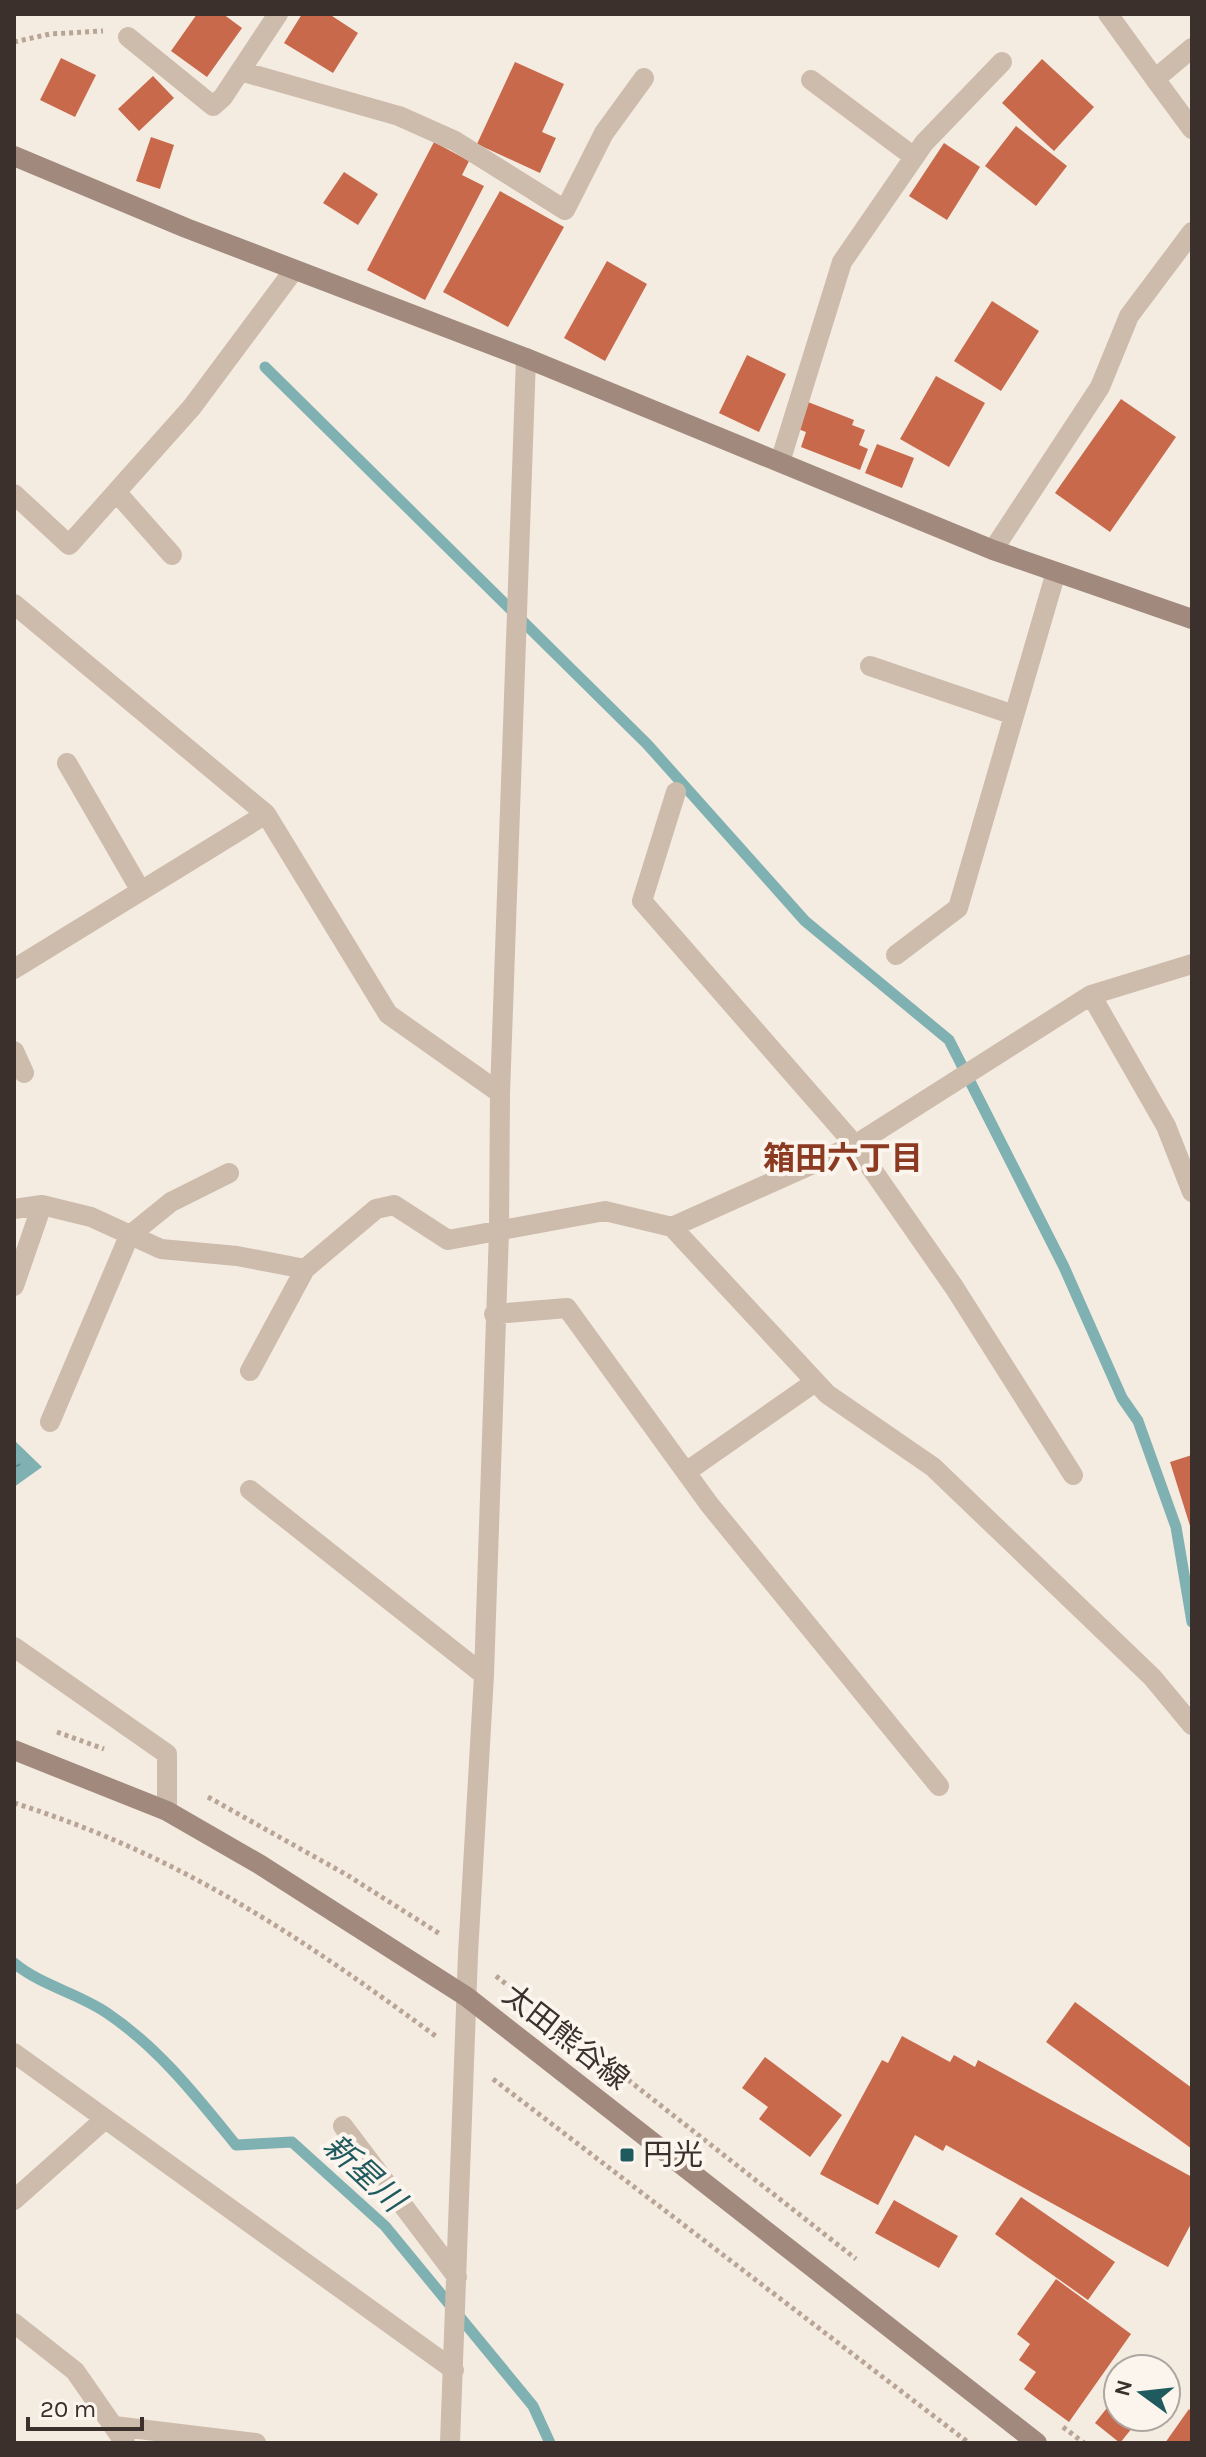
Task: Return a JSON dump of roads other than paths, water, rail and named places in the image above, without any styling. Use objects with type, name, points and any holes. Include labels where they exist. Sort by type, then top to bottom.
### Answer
[{"type":"street","points":[[128,37],[213,106],[278,14]]},
{"type":"street","points":[[1108,14],[1192,129]]},
{"type":"street","points":[[1155,79],[1192,48]]},
{"type":"street","points":[[780,462],[842,262],[914,157],[1002,62]]},
{"type":"street","points":[[240,71],[399,116],[455,141],[565,210],[604,133],[644,78]]},
{"type":"street","points":[[811,80],[914,157]]},
{"type":"street","points":[[14,156],[294,270],[526,358],[993,550],[1192,619]]},
{"type":"street","points":[[993,550],[1100,387],[1129,316],[1192,232]]},
{"type":"street","points":[[14,494],[69,545],[118,494],[192,407],[294,270]]},
{"type":"street","points":[[450,2443],[467,1997],[484,1675],[499,1231],[500,1093],[526,358]]},
{"type":"street","points":[[118,494],[172,555]]},
{"type":"street","points":[[896,955],[958,908],[1056,572]]},
{"type":"street","points":[[14,604],[266,814],[388,1014],[500,1093]]},
{"type":"street","points":[[870,666],[1014,715]]},
{"type":"street","points":[[67,763],[141,891]]},
{"type":"street","points":[[676,792],[642,901],[855,1145],[954,1287],[1073,1475]]},
{"type":"street","points":[[14,969],[266,814]]},
{"type":"street","points":[[672,1227],[855,1145],[1091,995],[1192,964]]},
{"type":"street","points":[[1091,995],[1166,1126],[1192,1192]]},
{"type":"street","points":[[14,1051],[24,1073]]},
{"type":"street","points":[[50,1422],[129,1236],[171,1202],[229,1173]]},
{"type":"street","points":[[14,1209],[42,1205],[91,1217],[161,1249],[237,1256],[305,1269]]},
{"type":"street","points":[[14,1286],[42,1205]]},
{"type":"street","points":[[250,1371],[305,1269],[376,1209],[394,1205],[448,1240],[605,1211],[672,1227],[827,1394],[933,1467],[1152,1677],[1192,1725]]},
{"type":"street","points":[[494,1314],[567,1308],[686,1472],[939,1786]]},
{"type":"street","points":[[686,1472],[815,1382]]},
{"type":"street","points":[[250,1490],[484,1675]]},
{"type":"street","points":[[14,1647],[167,1754],[167,1811]]},
{"type":"street","name":"太田熊谷線","points":[[14,1750],[167,1811],[259,1864],[467,1997],[1037,2443]]},
{"type":"street","points":[[14,2053],[454,2370]]},
{"type":"street","points":[[14,2200],[105,2119]]},
{"type":"street","points":[[343,2126],[457,2278]]},
{"type":"street","points":[[14,2323],[75,2371],[120,2434],[256,2443]]},
{"type":"water","points":[[14,1440],[42,1467],[14,1487]]},
{"type":"waterway","points":[[265,367],[647,744],[805,921],[949,1040],[1064,1267],[1122,1398],[1138,1421],[1176,1527],[1192,1622]]},
{"type":"waterway","name":"新星川","points":[[14,1963],[36,1978],[96,2006],[126,2027],[176,2074],[236,2145],[292,2142],[385,2226],[533,2406],[550,2443]]},
{"type":"place","name":"円光","points":[[627,2155]]},
{"type":"district","name":"箱田六丁目","points":[[843,1158]]}]
